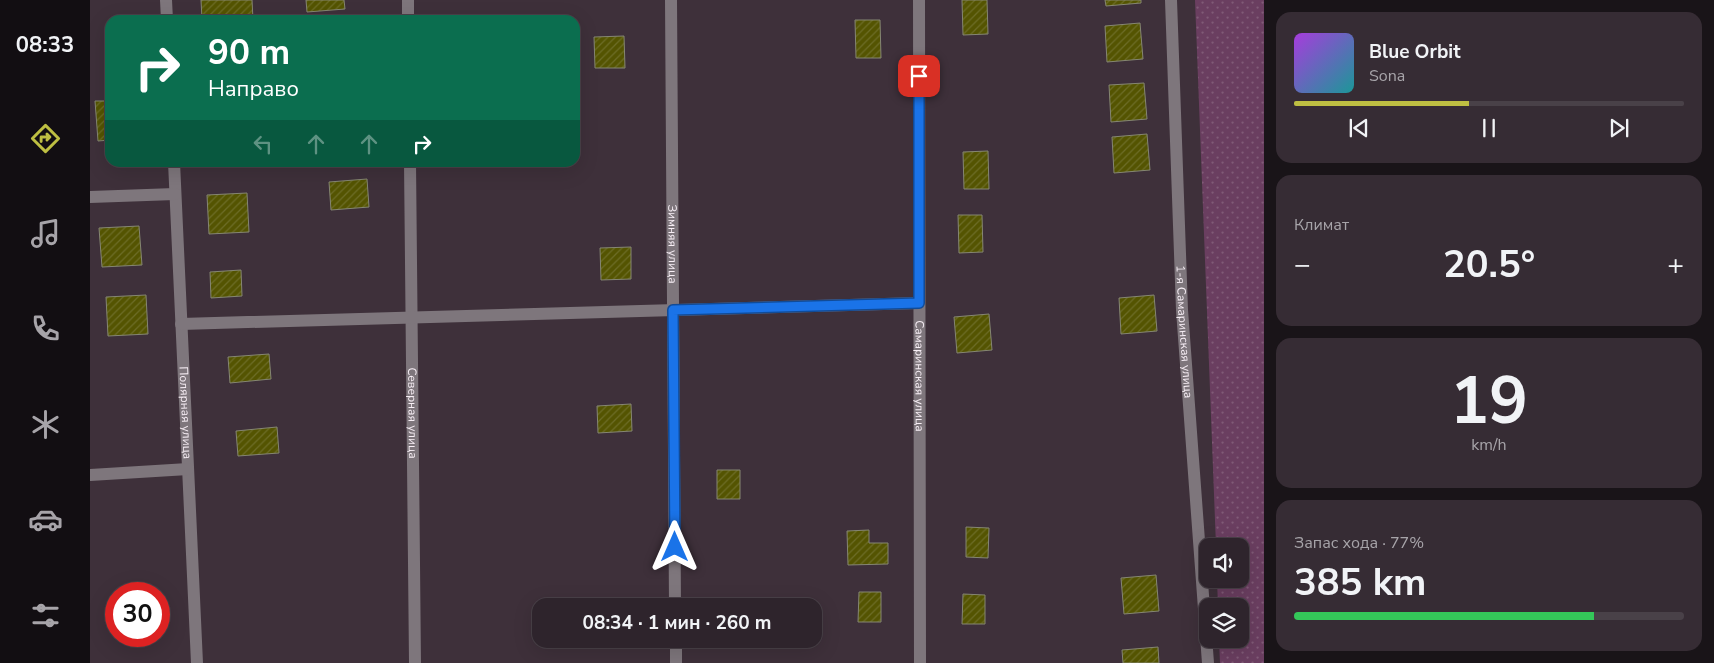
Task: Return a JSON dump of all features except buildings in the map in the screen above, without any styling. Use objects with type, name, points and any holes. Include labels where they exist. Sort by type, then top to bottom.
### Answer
[{"type":"street","points":[[166,0],[167,15]]},
{"type":"street","points":[[408,0],[408,15]]},
{"type":"street","name":"Зимняя улица","points":[[671,0],[676,598]]},
{"type":"street","name":"Самаринская улица","points":[[919,0],[920,663]]},
{"type":"street","name":"1-я Самаринская улица","points":[[1171,0],[1182,310],[1208,663]]},
{"type":"street","name":"Полярная улица","points":[[174,167],[197,663]]},
{"type":"street","name":"Северная улица","points":[[410,167],[415,663]]},
{"type":"street","points":[[90,197],[175,194]]},
{"type":"street","points":[[181,324],[919,303]]},
{"type":"street","points":[[90,475],[188,469]]},
{"type":"street","points":[[676,648],[676,663]]},
{"type":"shaded area","points":[[1195,0],[1264,0],[1264,663],[1220,663],[1219,648],[1249,648],[1249,598],[1218,598],[1217,588],[1249,588],[1249,538],[1216,538]]},
{"type":"route","points":[[675,547],[673,310],[919,303],[919,76]]}]
